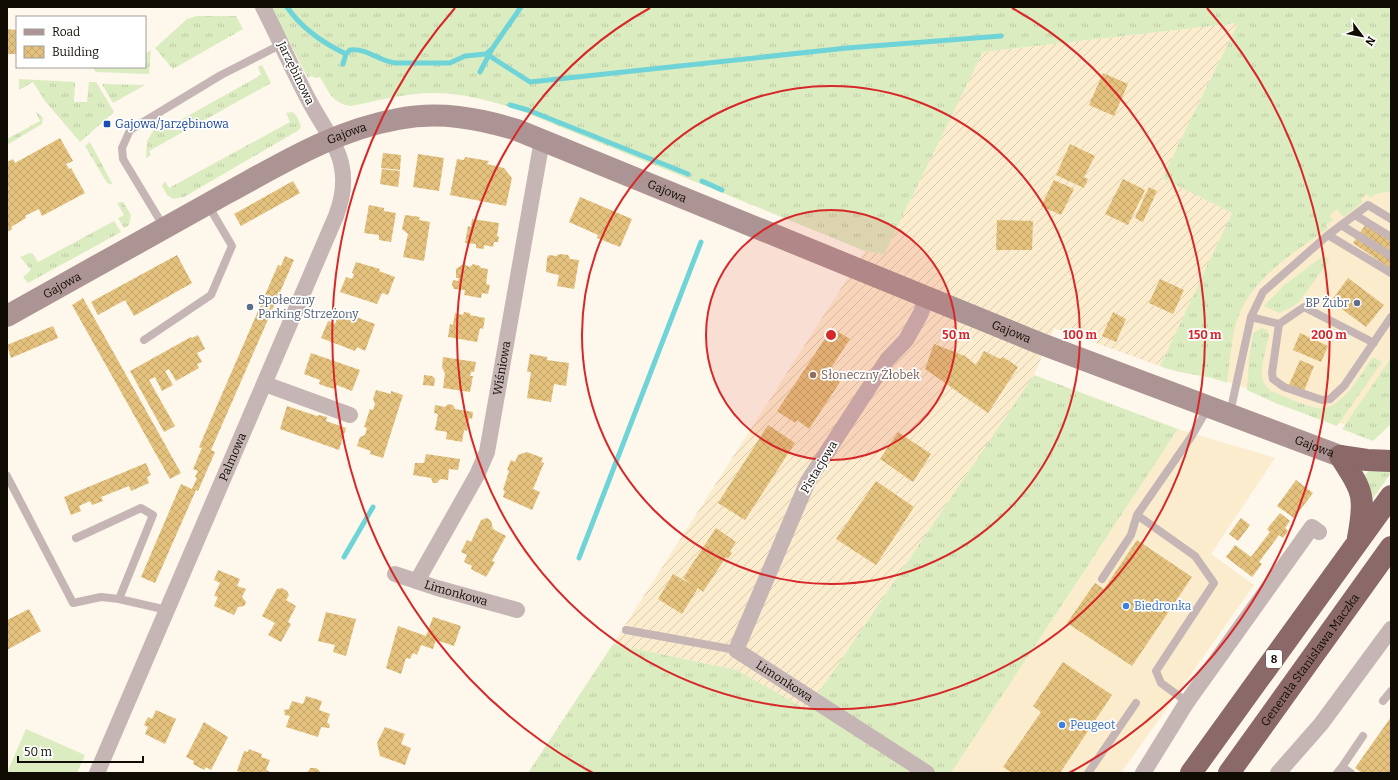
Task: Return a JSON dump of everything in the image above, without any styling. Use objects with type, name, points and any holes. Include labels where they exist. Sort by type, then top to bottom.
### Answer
[{"type":"highway","points":[[1340,456],[1367,460],[1391,461]]},
{"type":"highway","points":[[1340,456],[1356,481],[1362,496],[1363,510],[1356,545]]},
{"type":"highway","name":"8","points":[[1192,773],[1391,496]]},
{"type":"highway","name":"Generała Stanisława Maczka","points":[[1229,773],[1391,547]]},
{"type":"street","name":"Jarzębinowa","points":[[263,7],[306,96],[331,138]]},
{"type":"street","name":"Gajowa","points":[[7,316],[164,227],[331,138],[367,125],[399,118],[441,115],[468,118],[498,124],[542,140],[1111,372],[1340,456]]},
{"type":"street","name":"Palmowa","points":[[97,773],[342,201],[344,184],[342,165],[336,146],[331,138]]},
{"type":"street","name":"Wiśniowa","points":[[417,581],[477,475],[487,452],[542,140]]},
{"type":"street","name":"Pistacjowa","points":[[736,650],[808,481],[888,360],[906,340],[921,313],[926,297]]},
{"type":"street","points":[[264,384],[350,415]]},
{"type":"street","points":[[1143,773],[1187,702],[1312,527],[1319,532]]},
{"type":"street","name":"Limonkowa","points":[[395,574],[517,610]]},
{"type":"street","points":[[1279,773],[1321,724],[1391,629]]},
{"type":"street","name":"Limonkowa","points":[[736,650],[927,773]]},
{"type":"lane","points":[[164,227],[123,159],[122,148],[130,130],[221,74],[282,44]]},
{"type":"lane","points":[[144,340],[211,295],[232,246],[208,204]]},
{"type":"lane","points":[[1229,416],[1251,317],[1263,292],[1328,235],[1368,205],[1391,219]]},
{"type":"lane","points":[[1355,215],[1391,237]]},
{"type":"lane","points":[[1341,225],[1391,256]]},
{"type":"lane","points":[[1328,235],[1391,273]]},
{"type":"lane","points":[[1374,343],[1304,307],[1279,324],[1272,373],[1273,379],[1284,387],[1322,400],[1330,398],[1339,392],[1374,343],[1391,317]]},
{"type":"lane","points":[[1251,317],[1279,324]]},
{"type":"lane","points":[[1102,579],[1131,535],[1137,515],[1191,437],[1208,408]]},
{"type":"lane","points":[[7,476],[73,603],[102,597],[119,598],[167,610]]},
{"type":"lane","points":[[76,538],[141,508],[153,515],[119,598]]},
{"type":"lane","points":[[1137,515],[1195,556],[1214,583],[1156,671],[1161,682],[1187,702]]},
{"type":"lane","name":"Limonkowa","points":[[626,630],[736,650]]},
{"type":"lane","points":[[1383,701],[1391,691]]},
{"type":"lane","points":[[1088,773],[1136,703]]},
{"type":"lane","points":[[1351,773],[1339,770],[1363,736]]},
{"type":"shaded area","points":[[1238,23],[1162,178],[1232,213],[1160,366],[1054,328],[1034,375],[807,710],[737,670],[613,644],[865,251],[884,254],[983,52]]},
{"type":"shaded area","points":[[1391,178],[1391,397],[1365,432],[1164,358],[1232,213]]},
{"type":"shaded area","points":[[1178,429],[1275,458],[1211,554],[1254,585],[1121,773],[951,773]]},
{"type":"green space","points":[[271,7],[1391,7],[1391,191],[1376,194],[1370,198],[1367,194],[1361,199],[1363,202],[1344,217],[1337,209],[1330,215],[1333,220],[1326,225],[1328,228],[1288,257],[1252,291],[1244,305],[1235,327],[1227,383],[1160,366],[1232,213],[1162,178],[1238,23],[983,52],[884,254],[865,251],[505,105],[468,96],[439,93],[406,95],[351,106],[340,103],[335,100],[320,77],[316,78],[311,76],[308,78]]},
{"type":"green space","points":[[197,16],[236,16],[243,29],[173,69],[155,48],[187,19]]},
{"type":"green space","points":[[151,50],[149,74],[96,72],[93,68],[146,68],[146,53]]},
{"type":"green space","points":[[262,65],[271,83],[149,151],[151,155],[146,158],[147,141],[156,126],[161,131],[261,75],[258,67]]},
{"type":"green space","points":[[19,79],[75,82],[74,102],[87,102],[89,82],[96,82],[114,112],[80,142],[45,101],[33,82],[19,90]]},
{"type":"green space","points":[[102,84],[145,85],[113,103]]},
{"type":"green space","points":[[35,111],[43,118],[42,124],[7,145],[7,139],[40,121]]},
{"type":"green space","points":[[292,112],[296,115],[301,126],[299,130],[184,197],[173,199],[167,195],[162,186],[165,181],[169,188],[290,122],[286,113]]},
{"type":"green space","points":[[90,142],[113,185],[107,183],[85,146]]},
{"type":"green space","points":[[123,202],[131,215],[129,225],[124,228],[118,218],[124,215],[117,203]]},
{"type":"green space","points":[[114,221],[121,232],[28,283],[23,277],[31,270],[20,257],[30,253],[33,254],[38,262]]},
{"type":"green space","points":[[1323,256],[1328,258],[1329,261],[1299,302],[1279,313],[1264,306],[1283,286]]},
{"type":"green space","points":[[1262,328],[1267,330],[1269,335],[1262,371],[1264,383],[1271,391],[1311,407],[1326,408],[1334,404],[1350,390],[1373,357],[1382,362],[1337,426],[1273,402],[1247,390],[1249,359],[1253,333]]},
{"type":"green space","points":[[1391,358],[1391,424],[1373,441],[1342,429]]},
{"type":"green space","points":[[1034,375],[1178,429],[951,773],[528,773],[613,644],[737,670],[807,710]]},
{"type":"green space","points":[[1371,467],[1391,467],[1391,473],[1371,501],[1364,477]]},
{"type":"green space","points":[[26,729],[85,755],[77,773],[7,773]]},
{"type":"building","points":[[7,29],[16,30],[16,54],[7,54]]},
{"type":"building","points":[[1103,73],[1128,84],[1114,116],[1089,105]]},
{"type":"building","points":[[60,138],[73,161],[66,164],[69,169],[71,168],[85,193],[42,216],[39,209],[25,216],[26,218],[11,227],[12,229],[7,232],[7,190],[9,189],[7,186],[7,162],[13,159],[15,163]]},
{"type":"building","points":[[1070,144],[1095,156],[1084,177],[1088,179],[1084,188],[1056,175]]},
{"type":"building","points":[[383,153],[401,155],[400,170],[381,168]]},
{"type":"building","points":[[418,154],[444,158],[439,191],[413,187]]},
{"type":"building","points":[[465,157],[489,161],[487,164],[504,168],[512,178],[506,206],[450,195],[457,159],[464,160]]},
{"type":"building","points":[[382,169],[400,171],[398,187],[380,184]]},
{"type":"building","points":[[1123,179],[1145,190],[1128,225],[1105,214]]},
{"type":"building","points":[[1054,180],[1074,189],[1061,215],[1041,206]]},
{"type":"building","points":[[293,181],[300,193],[241,226],[234,214]]},
{"type":"building","points":[[1149,187],[1157,191],[1143,222],[1135,218]]},
{"type":"building","points":[[580,197],[632,219],[620,247],[597,238],[598,235],[569,222]]},
{"type":"building","points":[[369,205],[384,208],[384,211],[396,213],[391,242],[379,240],[379,235],[364,233]]},
{"type":"building","points":[[405,215],[420,217],[419,220],[430,222],[424,261],[403,257],[408,234],[402,229]]},
{"type":"building","points":[[472,219],[499,223],[497,236],[499,237],[498,242],[494,242],[493,247],[484,245],[484,249],[476,248],[476,244],[465,243],[468,226],[471,227]]},
{"type":"building","points":[[997,220],[1033,221],[1032,250],[996,250]]},
{"type":"building","points":[[1366,224],[1391,241],[1391,269],[1353,243]]},
{"type":"building","points":[[560,254],[568,255],[570,259],[579,260],[574,289],[557,286],[559,275],[546,272],[547,258],[549,255],[556,256]]},
{"type":"building","points":[[177,255],[192,283],[134,316],[125,300],[98,315],[91,302]]},
{"type":"building","points":[[285,256],[294,260],[211,450],[215,452],[198,491],[196,490],[155,583],[141,577],[181,484],[192,489],[197,478],[195,477],[198,471],[193,469],[202,448],[199,447],[278,265],[281,266]]},
{"type":"building","points":[[356,262],[380,269],[379,271],[395,277],[388,295],[382,293],[377,304],[340,292],[346,277],[352,279],[354,274],[352,273]]},
{"type":"building","points":[[463,264],[470,267],[473,264],[480,266],[481,268],[488,269],[486,284],[490,285],[488,294],[482,293],[481,298],[464,295],[465,290],[454,289],[452,285],[453,280],[458,281],[459,278],[456,278],[456,269]]},
{"type":"building","name":"BP Żubr","points":[[1348,278],[1384,305],[1366,327],[1331,301]]},
{"type":"building","points":[[1160,279],[1184,290],[1173,314],[1149,303]]},
{"type":"building","points":[[83,298],[181,473],[170,479],[72,305]]},
{"type":"building","points":[[340,311],[375,324],[365,351],[357,347],[355,351],[321,338],[328,321],[335,324]]},
{"type":"building","points":[[464,312],[470,313],[470,315],[485,318],[483,329],[480,328],[477,342],[448,337],[450,324],[453,325],[455,313],[463,315]]},
{"type":"building","points":[[1113,312],[1126,319],[1116,342],[1102,336]]},
{"type":"building","points":[[53,326],[58,338],[11,358],[7,345]]},
{"type":"building","points":[[832,328],[850,339],[827,374],[840,382],[809,429],[797,420],[795,423],[777,411]]},
{"type":"building","points":[[1300,333],[1328,346],[1321,362],[1293,350]]},
{"type":"building","points":[[198,335],[205,349],[197,353],[202,362],[197,364],[199,368],[176,381],[169,369],[165,371],[173,385],[162,391],[155,377],[149,380],[175,426],[164,432],[130,371],[191,337],[192,338]]},
{"type":"building","points":[[934,344],[965,356],[976,365],[984,351],[1000,359],[1003,357],[1018,367],[988,413],[925,369]]},
{"type":"building","points":[[311,353],[360,370],[352,391],[337,385],[335,389],[327,387],[319,384],[320,380],[304,374]]},
{"type":"building","points":[[530,354],[547,357],[547,360],[569,363],[566,386],[554,384],[551,402],[527,398],[531,372],[527,372]]},
{"type":"building","points":[[443,357],[476,362],[474,372],[471,372],[470,376],[473,376],[470,392],[443,388],[445,373],[442,368]]},
{"type":"building","points":[[1300,360],[1314,366],[1304,391],[1289,385]]},
{"type":"building","points":[[424,375],[432,376],[435,379],[434,386],[423,385]]},
{"type":"building","points":[[376,390],[391,394],[391,391],[403,395],[383,458],[370,454],[371,451],[357,446],[360,437],[365,435],[367,428],[364,427],[370,409],[373,410],[375,404],[373,399]]},
{"type":"building","points":[[448,404],[453,405],[455,409],[473,412],[472,419],[469,418],[467,431],[464,430],[462,442],[446,439],[447,432],[435,430],[438,414],[434,413],[435,405],[445,407]]},
{"type":"building","points":[[287,406],[317,416],[327,417],[326,421],[346,428],[339,450],[280,429]]},
{"type":"building","points":[[768,425],[795,443],[745,520],[718,503]]},
{"type":"building","points":[[898,432],[931,454],[913,482],[880,459]]},
{"type":"building","points":[[527,452],[543,458],[541,462],[544,463],[533,489],[540,492],[532,510],[503,497],[505,491],[503,490],[509,471],[507,470],[511,460],[515,462],[518,455]]},
{"type":"building","points":[[426,454],[460,459],[458,470],[449,469],[448,480],[440,479],[437,483],[433,483],[431,478],[413,475],[415,463],[424,463]]},
{"type":"building","points":[[146,463],[151,475],[147,477],[149,483],[131,491],[129,486],[101,497],[103,501],[92,505],[90,501],[79,506],[81,511],[71,515],[64,497]]},
{"type":"building","points":[[1296,480],[1313,493],[1294,518],[1277,506]]},
{"type":"building","points":[[876,481],[914,507],[876,565],[836,539]]},
{"type":"building","points":[[1280,513],[1290,521],[1285,528],[1288,531],[1283,538],[1279,535],[1259,562],[1262,564],[1252,577],[1226,557],[1235,545],[1251,557],[1270,532],[1267,529]]},
{"type":"building","points":[[487,518],[491,521],[493,529],[506,536],[492,561],[495,562],[486,577],[471,569],[472,566],[464,562],[467,555],[461,552],[467,540],[471,542],[481,520]]},
{"type":"building","points":[[1241,518],[1250,525],[1238,541],[1229,534]]},
{"type":"building","points":[[716,528],[736,542],[730,551],[732,553],[728,559],[726,557],[703,592],[698,588],[682,614],[658,599],[673,574],[692,585],[683,578]]},
{"type":"building","name":"Biedronka","points":[[1137,540],[1192,577],[1132,666],[1067,623],[1095,583],[1104,589]]},
{"type":"building","points":[[218,570],[240,579],[237,586],[246,589],[242,597],[246,602],[244,606],[238,607],[234,615],[214,606],[218,597],[214,596],[220,583],[214,580]]},
{"type":"building","points":[[282,588],[287,591],[289,595],[286,600],[296,606],[288,622],[291,624],[281,642],[268,635],[275,623],[262,616],[277,589]]},
{"type":"building","points":[[29,609],[41,631],[7,650],[7,620]]},
{"type":"building","points":[[326,612],[356,619],[346,656],[333,652],[335,645],[318,641]]},
{"type":"building","points":[[433,617],[461,626],[454,646],[436,640],[433,649],[421,645],[417,655],[413,653],[410,659],[406,658],[401,674],[386,668],[398,626],[426,636]]},
{"type":"building","name":"Peugeot","points":[[1063,662],[1112,695],[1060,773],[1012,773],[1003,767],[1041,712],[1033,706]]},
{"type":"building","points":[[306,696],[322,701],[319,710],[330,714],[327,722],[330,725],[329,728],[321,727],[318,737],[286,727],[290,716],[285,715],[284,710],[289,709],[292,701],[303,704]]},
{"type":"building","points":[[156,710],[176,719],[165,744],[145,734],[148,727],[144,725],[148,717],[152,719]]},
{"type":"building","points":[[1391,717],[1390,773],[1362,773],[1355,768]]},
{"type":"building","points":[[204,722],[228,737],[211,770],[206,767],[204,770],[193,764],[194,761],[186,757]]},
{"type":"building","points":[[385,727],[405,734],[401,744],[411,748],[405,765],[380,756],[377,743]]},
{"type":"building","points":[[249,749],[262,754],[261,757],[270,760],[266,770],[272,773],[243,773],[237,771],[244,751],[248,752]]},
{"type":"building","points":[[310,768],[316,768],[322,773],[305,773],[309,771]]},
{"type":"waterway","points":[[287,7],[306,29],[329,45],[346,54]]},
{"type":"waterway","points":[[480,72],[492,49],[521,7]]},
{"type":"waterway","points":[[488,55],[530,82],[847,48],[1001,36]]},
{"type":"waterway","points":[[343,64],[346,54],[350,50],[362,51],[383,60],[395,63],[450,63],[465,56],[486,54],[492,49]]},
{"type":"waterway","points":[[510,105],[528,110],[688,174]]},
{"type":"waterway","points":[[702,181],[722,190]]},
{"type":"waterway","points":[[579,558],[701,242]]},
{"type":"waterway","points":[[344,557],[373,507]]},
{"type":"place","name":"Gajowa/Jarzębinowa","points":[[107,124]]},
{"type":"place","name":"BP Żubr","points":[[1357,303]]},
{"type":"place","name":"Społeczny Parking Strzeżony","points":[[250,307]]},
{"type":"place","name":"Słoneczny Żłobek","points":[[813,375]]},
{"type":"place","name":"Biedronka","points":[[1126,606]]},
{"type":"place","name":"Peugeot","points":[[1062,725]]}]
